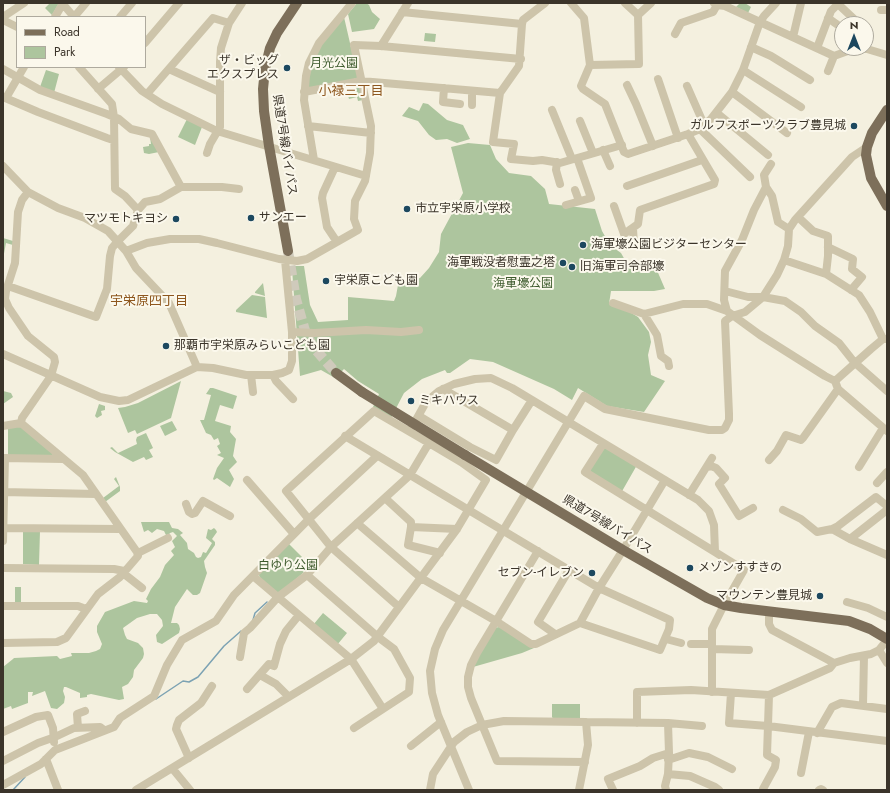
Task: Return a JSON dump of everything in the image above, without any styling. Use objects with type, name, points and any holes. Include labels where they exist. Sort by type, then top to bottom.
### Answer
[{"type":"main road","name":"県道7号線バイパス","points":[[287,256],[269,146],[263,102],[263,89],[265,69],[270,48],[277,33],[297,3]]},
{"type":"main road","points":[[886,201],[871,178],[866,155],[872,133],[887,110]]},
{"type":"main road","name":"県道7号線バイパス","points":[[336,373],[362,392],[526,493],[706,598],[724,605],[849,621],[870,629],[887,640]]},
{"type":"street","points":[[16,26],[3,18],[24,3]]},
{"type":"street","points":[[75,16],[86,3]]},
{"type":"street","points":[[121,16],[132,3]]},
{"type":"street","points":[[146,42],[179,3]]},
{"type":"street","points":[[207,153],[210,144],[220,127],[220,54],[229,23],[242,3]]},
{"type":"street","points":[[314,160],[305,108],[304,92],[309,63],[319,43],[352,3]]},
{"type":"street","points":[[381,46],[408,3]]},
{"type":"street","points":[[545,3],[523,20],[521,59],[519,66],[500,93],[493,142],[514,144],[511,159],[533,162],[542,160],[560,163],[622,145]]},
{"type":"street","points":[[571,3],[584,18],[590,65],[581,86],[583,90],[605,104],[624,152],[628,154],[688,134],[703,127],[717,113],[732,92],[743,70],[760,22],[776,3]]},
{"type":"street","points":[[590,65],[639,64],[638,15],[625,3]]},
{"type":"street","points":[[638,15],[651,3]]},
{"type":"street","points":[[793,37],[801,3]]},
{"type":"street","points":[[817,48],[831,11],[838,3],[851,16]]},
{"type":"street","points":[[56,16],[62,4],[73,16]]},
{"type":"street","points":[[675,34],[681,23],[713,12],[715,4],[735,6],[760,22],[834,56],[828,71]]},
{"type":"street","points":[[402,12],[522,24]]},
{"type":"street","points":[[147,94],[213,18],[229,23]]},
{"type":"street","points":[[828,18],[834,22]]},
{"type":"street","points":[[126,251],[147,243],[170,239],[199,239],[287,256],[297,261],[307,259],[358,230],[354,219],[355,201],[365,182],[371,133],[370,119],[354,45],[381,46],[521,59]]},
{"type":"street","points":[[751,46],[771,56],[810,80]]},
{"type":"street","points":[[874,51],[887,55]]},
{"type":"street","points":[[23,68],[4,97],[38,112],[113,140]]},
{"type":"street","points":[[79,68],[112,104],[114,117],[113,140],[115,189],[125,196],[138,210]]},
{"type":"street","points":[[98,89],[122,68],[147,94],[162,104],[217,131],[366,176]]},
{"type":"street","points":[[3,69],[40,90],[120,119],[131,129],[152,134],[181,187]]},
{"type":"street","points":[[169,69],[220,92]]},
{"type":"street","points":[[743,70],[801,107]]},
{"type":"street","points":[[658,79],[678,138]]},
{"type":"street","points":[[304,92],[362,81],[500,93]]},
{"type":"street","points":[[627,85],[653,146]]},
{"type":"street","points":[[687,86],[702,120],[703,127],[750,177]]},
{"type":"street","points":[[444,88],[443,102],[460,104]]},
{"type":"street","points":[[472,91],[472,105]]},
{"type":"street","points":[[732,92],[787,133]]},
{"type":"street","points":[[552,110],[575,158],[591,198],[566,205]]},
{"type":"street","points":[[717,113],[768,155]]},
{"type":"street","points":[[580,121],[593,153]]},
{"type":"street","points":[[308,126],[371,133]]},
{"type":"street","points":[[614,206],[624,234],[638,224],[640,210],[714,184],[715,180],[688,134]]},
{"type":"street","points":[[730,313],[746,312],[763,296],[777,275],[784,260],[788,246],[789,229],[795,220],[852,157],[867,147]]},
{"type":"street","points":[[603,150],[610,166]]},
{"type":"street","points":[[627,186],[702,160]]},
{"type":"street","points":[[557,162],[556,170],[560,184]]},
{"type":"street","points":[[771,164],[764,175],[766,188],[772,196],[778,222],[789,229]]},
{"type":"street","points":[[3,166],[28,192],[42,200],[98,224],[108,231],[126,251],[136,268],[169,303],[197,367]]},
{"type":"street","points":[[335,167],[322,198],[327,227],[337,242]]},
{"type":"street","points":[[8,286],[96,317],[107,289],[112,248],[134,226],[138,210],[145,202],[160,199],[181,187],[222,187],[239,189]]},
{"type":"street","points":[[730,313],[724,300],[725,271],[766,188]]},
{"type":"street","points":[[575,190],[579,202]]},
{"type":"street","points":[[21,423],[22,418],[51,376],[55,362],[54,357],[28,336],[17,322],[5,299],[15,263],[18,212],[22,200],[28,192]]},
{"type":"street","points":[[798,217],[813,231],[828,236],[826,274]]},
{"type":"street","points":[[633,229],[634,245]]},
{"type":"street","points":[[828,247],[853,259],[852,269],[862,277],[851,290]]},
{"type":"street","points":[[3,354],[100,397],[119,401],[128,400],[197,367],[213,368],[251,375],[273,375],[285,372],[291,367],[295,332],[287,256]]},
{"type":"street","points":[[784,260],[826,274],[859,295],[885,339],[854,362],[835,381]]},
{"type":"street","points":[[725,290],[748,297],[763,296],[785,301],[793,306],[815,326],[840,343],[854,362],[887,391]]},
{"type":"street","points":[[614,303],[644,314],[683,304],[707,304],[730,313],[835,381],[838,389],[885,430],[859,466]]},
{"type":"street","points":[[469,790],[441,722],[432,693],[430,670],[435,649],[443,630],[584,396],[605,409],[709,430],[722,430],[725,428],[729,420],[729,414],[725,321],[730,313]]},
{"type":"street","points":[[644,314],[657,335],[661,356],[668,361],[669,366]]},
{"type":"street","points":[[295,332],[313,328],[402,327],[415,330]]},
{"type":"street","points":[[251,375],[253,392]]},
{"type":"street","points":[[273,375],[276,381],[294,399]]},
{"type":"street","points":[[409,432],[430,399],[443,389],[475,378],[487,378],[503,383],[698,500],[709,511],[714,525],[715,552]]},
{"type":"street","points":[[443,389],[513,430]]},
{"type":"street","points":[[769,460],[777,451],[786,435],[800,440],[803,438],[838,389]]},
{"type":"street","points":[[419,416],[470,447],[496,460],[532,400]]},
{"type":"street","points":[[136,790],[351,659],[378,637],[440,553],[469,511],[486,480],[461,462],[374,411],[286,491],[331,547],[399,608]]},
{"type":"street","points":[[3,426],[21,423]]},
{"type":"street","points":[[21,423],[83,475],[138,553]]},
{"type":"street","points":[[345,436],[599,588],[670,620],[666,639],[660,650],[580,623]]},
{"type":"street","points":[[240,657],[244,633],[278,597],[307,575],[331,547],[410,475],[429,443]]},
{"type":"street","points":[[603,444],[585,472],[744,570],[712,629],[712,692]]},
{"type":"street","points":[[3,785],[47,762],[55,750],[114,727],[120,718],[154,696],[167,665],[182,640],[216,621],[234,595],[309,519],[377,456]]},
{"type":"street","points":[[3,541],[4,458],[63,459]]},
{"type":"street","points":[[689,494],[712,458]]},
{"type":"street","points":[[707,467],[712,466],[716,468],[725,478],[718,484],[739,516],[753,508]]},
{"type":"street","points":[[877,482],[887,472]]},
{"type":"street","points":[[247,480],[294,534]]},
{"type":"street","points":[[357,523],[421,578],[460,602],[496,621],[532,644],[536,644],[580,623],[599,588],[665,480]]},
{"type":"street","points":[[4,492],[96,494]]},
{"type":"street","points":[[783,510],[801,519],[817,532],[832,529],[838,526],[876,497],[887,506]]},
{"type":"street","points":[[385,498],[411,522],[408,545],[440,553]]},
{"type":"street","points":[[186,504],[189,512],[192,514],[195,513],[203,501],[230,516]]},
{"type":"street","points":[[850,539],[887,510]]},
{"type":"street","points":[[411,527],[457,529]]},
{"type":"street","points":[[3,528],[120,529]]},
{"type":"street","points":[[832,529],[850,539],[887,555]]},
{"type":"street","points":[[3,643],[57,642],[66,638],[98,594],[120,577],[136,560],[138,553],[168,538]]},
{"type":"street","points":[[538,551],[476,653],[468,677],[468,687],[471,698],[497,761],[585,762]]},
{"type":"street","points":[[3,568],[114,568],[124,572],[142,588]]},
{"type":"street","points":[[555,634],[538,622],[569,570]]},
{"type":"street","points":[[307,575],[378,637],[394,649],[410,678],[409,692],[354,728]]},
{"type":"street","points":[[253,576],[351,659],[383,709]]},
{"type":"street","points":[[847,602],[868,608],[887,617]]},
{"type":"street","points":[[3,606],[78,606],[86,609]]},
{"type":"street","points":[[769,611],[769,624],[772,630],[834,663]]},
{"type":"street","points":[[247,689],[269,664],[274,666],[280,644],[286,631],[299,615]]},
{"type":"street","points":[[666,639],[681,643]]},
{"type":"street","points":[[637,723],[637,692],[691,690],[769,695],[830,668],[834,663],[871,654],[879,650],[887,640]]},
{"type":"street","points":[[691,644],[749,650]]},
{"type":"street","points":[[879,650],[887,663]]},
{"type":"street","points":[[863,705],[864,656]]},
{"type":"street","points":[[260,675],[276,684],[289,697]]},
{"type":"street","points":[[189,758],[176,729],[177,725],[179,720],[201,703],[212,686]]},
{"type":"street","points":[[731,693],[729,723],[768,726],[887,742]]},
{"type":"street","points":[[763,789],[775,767],[776,760],[767,755],[769,695]]},
{"type":"street","points":[[801,773],[813,732],[832,707],[840,703],[887,709]]},
{"type":"street","points":[[78,728],[77,714],[85,711]]},
{"type":"street","points":[[3,732],[36,717],[48,715],[53,728],[55,750]]},
{"type":"street","points":[[430,790],[433,774],[454,742],[467,732],[482,725],[504,721],[668,723],[702,726]]},
{"type":"street","points":[[411,746],[441,722]]},
{"type":"street","points":[[579,790],[588,745],[586,722]]},
{"type":"street","points":[[664,789],[668,774],[668,723]]},
{"type":"street","points":[[3,761],[38,743],[74,728],[100,727],[104,730]]},
{"type":"street","points":[[613,790],[608,779],[640,766],[653,758],[689,753],[708,757],[732,769]]},
{"type":"street","points":[[47,762],[58,790]]},
{"type":"street","points":[[172,768],[190,790]]},
{"type":"street","points":[[668,774],[690,776],[719,790]]},
{"type":"street","points":[[819,790],[823,790]]},
{"type":"green space","points":[[50,3],[59,3],[52,15],[45,8]]},
{"type":"green space","points":[[357,3],[366,3],[369,5],[372,12],[380,19],[374,29],[352,32],[348,14]]},
{"type":"green space","points":[[740,3],[745,3],[751,7],[748,13],[736,7]]},
{"type":"green space","name":"月光公園","points":[[344,17],[358,78],[308,89],[307,87],[312,63],[321,45]]},
{"type":"green space","points":[[425,33],[436,34],[435,42],[424,41]]},
{"type":"green space","points":[[46,70],[59,74],[54,93],[40,87]]},
{"type":"green space","points":[[360,87],[363,100],[358,101],[357,97],[349,99],[346,89]]},
{"type":"green space","points":[[423,103],[428,104],[447,120],[463,125],[470,139],[457,143],[447,139],[436,140],[429,135],[418,121],[402,116],[409,107],[419,111]]},
{"type":"green space","points":[[187,119],[202,127],[195,145],[178,137]]},
{"type":"green space","points":[[150,137],[159,152],[149,154],[144,153],[143,147],[151,144]]},
{"type":"green space","name":"海軍壕公園","points":[[468,143],[490,145],[496,159],[509,173],[531,176],[545,189],[549,204],[595,209],[602,231],[610,245],[621,253],[630,269],[656,268],[665,289],[654,291],[611,291],[609,304],[628,311],[638,317],[649,332],[651,342],[648,355],[651,375],[665,381],[644,412],[607,406],[578,388],[572,400],[554,389],[493,362],[470,359],[450,373],[447,373],[445,370],[422,379],[404,393],[391,418],[373,407],[379,394],[358,381],[344,369],[335,378],[321,370],[300,376],[292,269],[295,266],[304,266],[310,305],[318,322],[348,320],[348,297],[394,301],[398,285],[404,281],[420,278],[429,268],[439,252],[441,234],[463,193],[451,147]]},
{"type":"green space","points":[[3,238],[13,241],[13,245],[6,243],[3,259]]},
{"type":"green space","points":[[263,283],[265,296],[255,293]]},
{"type":"green space","points":[[252,295],[265,297],[267,318],[236,312],[236,310]]},
{"type":"green space","points":[[181,381],[171,418],[137,434],[135,430],[128,433],[118,408],[138,403]]},
{"type":"green space","points":[[210,388],[237,396],[233,409],[220,405],[215,421],[231,426],[230,432],[236,439],[233,456],[237,462],[229,470],[234,479],[230,487],[217,478],[214,480],[213,479],[217,468],[224,458],[217,455],[221,453],[217,446],[220,444],[218,438],[214,440],[211,435],[206,433],[200,420],[204,420],[211,395],[206,394]]},
{"type":"green space","points":[[3,391],[11,393],[13,397],[3,404]]},
{"type":"green space","points":[[99,404],[105,406],[105,410],[101,411],[102,415],[97,418],[95,416]]},
{"type":"green space","points":[[172,421],[177,430],[165,436],[160,426]]},
{"type":"green space","points":[[17,426],[23,427],[53,454],[52,456],[8,455],[8,428]]},
{"type":"green space","points":[[146,433],[153,448],[149,450],[153,457],[146,460],[144,457],[133,462],[115,452],[110,448],[112,447],[118,453],[137,444],[137,437]]},
{"type":"green space","points":[[607,448],[637,465],[621,493],[591,474],[590,470],[603,449]]},
{"type":"green space","points":[[116,477],[120,487],[120,491],[105,502],[103,498],[119,486],[114,479]]},
{"type":"green space","points":[[141,522],[169,522],[172,528],[178,529],[183,533],[180,535],[187,543],[188,549],[198,558],[201,557],[203,552],[206,553],[212,543],[206,538],[208,529],[211,530],[214,528],[217,532],[212,539],[215,542],[215,545],[204,561],[207,573],[200,593],[193,595],[187,589],[175,607],[171,623],[177,623],[179,625],[179,633],[162,644],[157,642],[156,635],[163,626],[162,620],[157,614],[150,614],[137,618],[123,628],[127,639],[138,643],[143,648],[144,654],[143,658],[134,670],[133,677],[128,684],[122,687],[124,699],[119,700],[91,694],[87,695],[87,697],[80,698],[80,693],[64,687],[64,703],[57,709],[51,708],[45,691],[32,696],[33,692],[28,692],[28,703],[12,709],[11,706],[3,709],[3,667],[14,658],[57,656],[60,659],[72,656],[71,653],[89,653],[96,651],[100,649],[102,644],[97,632],[97,626],[105,612],[134,601],[147,603],[148,601],[146,599],[151,589],[160,577],[165,565],[174,555],[171,551],[175,547],[172,541],[177,536],[173,532],[167,537],[164,531],[157,529],[152,533],[148,530],[144,532]]},
{"type":"green space","points":[[23,531],[40,531],[39,565],[23,564]]},
{"type":"green space","name":"白ゆり公園","points":[[288,543],[311,566],[280,593],[276,592],[260,578],[258,572]]},
{"type":"green space","points":[[15,587],[21,587],[21,602],[15,603]]},
{"type":"green space","points":[[323,613],[347,633],[337,645],[313,625]]},
{"type":"green space","points":[[499,627],[534,648],[522,653],[473,667],[494,628]]},
{"type":"green space","points":[[552,704],[580,704],[580,720],[554,720],[552,717]]},
{"type":"waterway","points":[[253,620],[255,613],[267,602]]},
{"type":"waterway","points":[[156,699],[183,681],[189,682],[198,677],[224,646],[241,631]]},
{"type":"waterway","points":[[13,790],[25,777]]},
{"type":"tunnel","points":[[288,251],[296,299],[306,334],[315,349],[336,373]]},
{"type":"place","name":"ザ・ビッグ エクスプレス","points":[[287,68]]},
{"type":"place","name":"ガルフスポーツクラブ豊見城","points":[[854,126]]},
{"type":"place","name":"市立宇栄原小学校","points":[[407,209]]},
{"type":"place","name":"サンエー","points":[[251,218]]},
{"type":"place","name":"マツモトキヨシ","points":[[176,219]]},
{"type":"place","name":"海軍壕公園ビジターセンター","points":[[583,245]]},
{"type":"place","name":"海軍戦没者慰霊之塔","points":[[563,263]]},
{"type":"place","name":"旧海軍司令部壕","points":[[572,267]]},
{"type":"place","name":"宇栄原こども園","points":[[326,281]]},
{"type":"place","name":"那覇市宇栄原みらいこども園","points":[[166,346]]},
{"type":"place","name":"ミキハウス","points":[[411,401]]},
{"type":"place","name":"メゾンすすきの","points":[[690,568]]},
{"type":"place","name":"セブン-イレブン","points":[[592,573]]},
{"type":"place","name":"マウンテン豊見城","points":[[820,596]]},
{"type":"district","name":"小禄三丁目","points":[[351,92]]},
{"type":"district","name":"宇栄原四丁目","points":[[149,302]]}]
